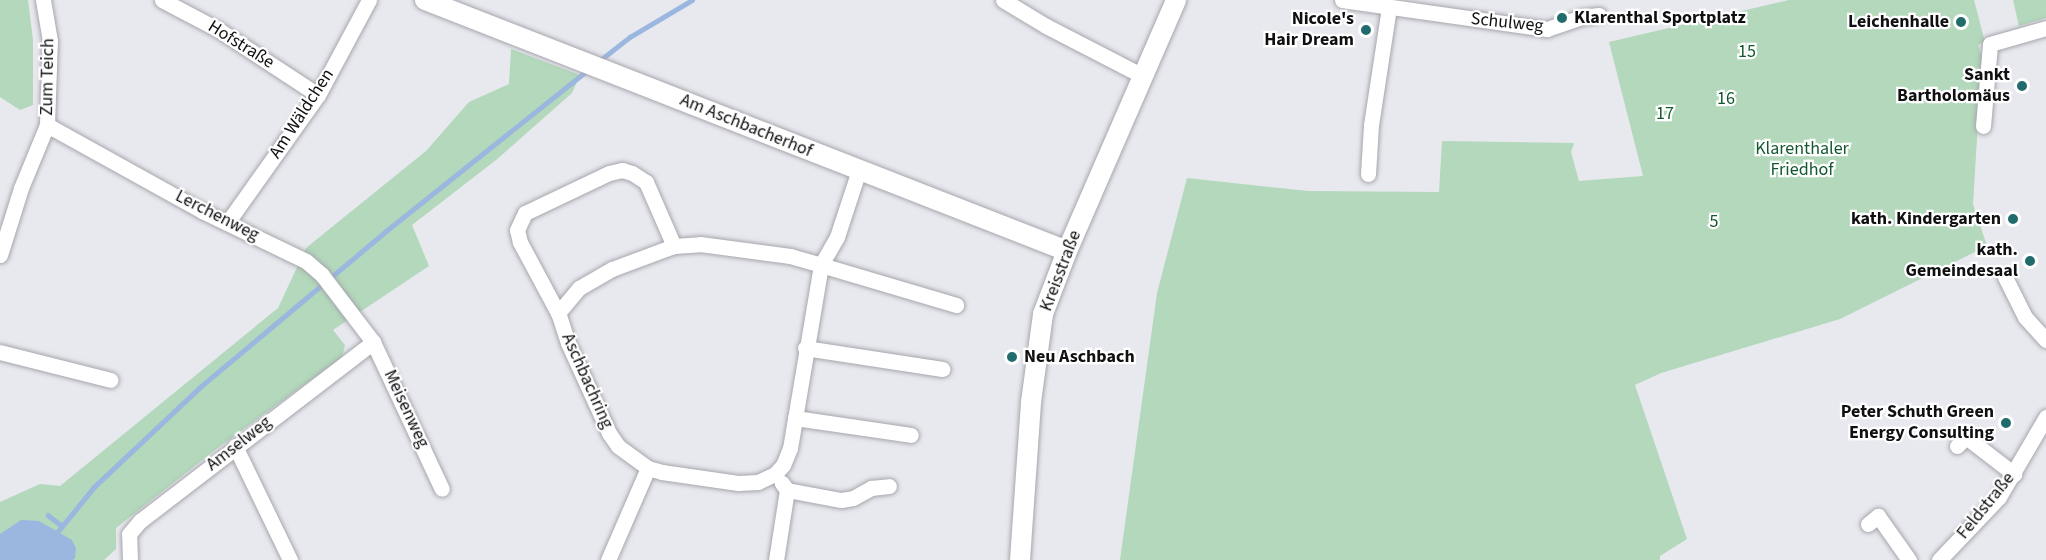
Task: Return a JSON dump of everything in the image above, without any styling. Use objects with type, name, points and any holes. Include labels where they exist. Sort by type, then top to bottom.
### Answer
[{"type":"street","name":"Zum Teich","points":[[0,255],[21,188],[47,125],[50,41],[43,0]]},
{"type":"street","name":"Hofstraße","points":[[162,0],[219,30],[318,95]]},
{"type":"street","name":"Am Wäldchen","points":[[227,223],[318,95],[369,0]]},
{"type":"street","name":"Am Aschbacherhof","points":[[425,0],[1067,252]]},
{"type":"street","points":[[1003,0],[1046,26],[1143,76]]},
{"type":"street","name":"Kreisstraße","points":[[1020,560],[1035,365],[1043,314],[1067,252],[1176,0]]},
{"type":"street","name":"Schulweg","points":[[1342,0],[1547,29],[1582,17],[1599,15]]},
{"type":"street","points":[[1368,174],[1371,125],[1389,7]]},
{"type":"street","points":[[1983,126],[1990,44],[2046,28]]},
{"type":"street","name":"Lerchenweg","points":[[47,125],[227,223],[306,261],[322,275],[370,337]]},
{"type":"street","name":"Aschbachring","points":[[674,246],[646,182],[632,172],[622,170],[609,173],[525,213],[517,230],[520,242],[558,313],[568,343],[609,433],[618,446],[648,468],[738,483],[758,482],[775,474]]},
{"type":"street","points":[[859,170],[837,237],[821,265],[805,348],[790,448],[783,465],[775,474],[787,490],[841,500],[853,498],[871,488],[889,486]]},
{"type":"street","name":"Aschbachring","points":[[558,313],[579,288],[612,268],[674,246],[721,245],[790,256],[956,305]]},
{"type":"street","points":[[2005,277],[2025,316],[2046,340]]},
{"type":"street","name":"Amselweg","points":[[130,560],[129,534],[140,521],[370,337]]},
{"type":"street","name":"Meisenweg","points":[[370,337],[442,489]]},
{"type":"street","points":[[805,348],[942,369]]},
{"type":"street","points":[[0,352],[111,380]]},
{"type":"street","name":"Feldstraße","points":[[1939,560],[1999,497],[2046,417]]},
{"type":"street","points":[[795,418],[911,435]]},
{"type":"street","points":[[1957,446],[1966,437],[2014,474]]},
{"type":"street","points":[[235,446],[290,560]]},
{"type":"street","points":[[608,560],[648,468]]},
{"type":"street","points":[[776,560],[787,490]]},
{"type":"street","points":[[1868,524],[1878,516],[1909,560]]},
{"type":"green space","points":[[0,0],[28,0],[33,40],[33,105],[20,110],[0,97]]},
{"type":"green space","points":[[1789,0],[1974,0],[1985,42],[1978,45],[1982,56],[1973,204],[1987,246],[1840,319],[1661,373],[1635,385],[1687,539],[1660,556],[1660,560],[1120,560],[1157,293],[1187,178],[1308,191],[1439,192],[1442,141],[1574,143],[1571,152],[1579,181],[1643,176],[1609,42]]},
{"type":"green space","points":[[2013,0],[2046,0],[2046,18],[2019,26]]},
{"type":"green space","points":[[511,49],[580,75],[572,93],[496,160],[412,225],[429,266],[333,330],[345,345],[342,357],[219,447],[116,528],[116,549],[104,560],[0,560],[0,502],[40,484],[60,486],[278,308],[306,248],[426,151],[469,102],[509,84]]},
{"type":"water","points":[[21,520],[39,521],[72,540],[76,549],[75,558],[73,560],[0,560],[0,534]]},
{"type":"waterway","points":[[599,61],[630,37],[692,0]]},
{"type":"waterway","points":[[55,535],[94,487],[199,388],[386,231],[588,70]]},
{"type":"waterway","points":[[48,515],[62,526]]},
{"type":"place","name":"Klarenthal Sportplatz","points":[[1562,18]]},
{"type":"place","name":"Leichenhalle","points":[[1961,22]]},
{"type":"place","name":"Nicole's Hair Dream","points":[[1366,30]]},
{"type":"place","name":"Sankt Bartholomäus","points":[[2022,86]]},
{"type":"place","name":"kath. Kindergarten","points":[[2013,219]]},
{"type":"place","name":"kath. Gemeindesaal","points":[[2030,261]]},
{"type":"place","name":"Neu Aschbach","points":[[1012,357]]},
{"type":"place","name":"Peter Schuth Green Energy Consulting","points":[[2006,423]]},
{"type":"park label","name":"15","points":[[1747,52]]},
{"type":"park label","name":"16","points":[[1726,99]]},
{"type":"park label","name":"17","points":[[1665,114]]},
{"type":"park label","name":"Klarenthaler Friedhof","points":[[1802,160]]},
{"type":"park label","name":"5","points":[[1714,222]]}]
